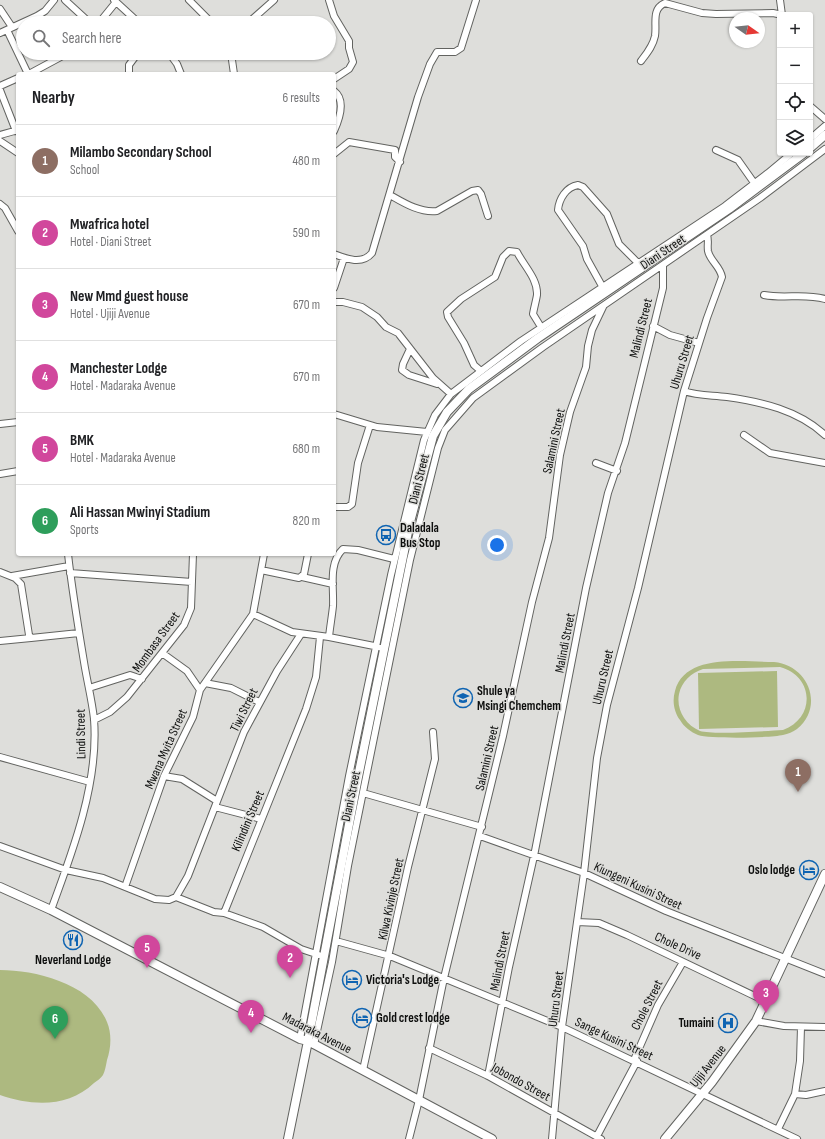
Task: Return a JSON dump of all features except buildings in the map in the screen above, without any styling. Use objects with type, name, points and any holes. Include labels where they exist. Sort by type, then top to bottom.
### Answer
[{"type":"main road","points":[[813,145],[825,135]]},
{"type":"main road","points":[[288,1139],[308,1042],[320,956],[380,647],[410,522],[429,434],[447,412],[469,390],[538,338],[602,296],[800,156]]},
{"type":"main road","name":"Ujiji Avenue","points":[[665,1139],[728,1062],[756,1022],[825,874]]},
{"type":"main road","name":"Madaraka Avenue","points":[[0,887],[51,910],[363,1070],[492,1139]]},
{"type":"street","points":[[35,16],[45,11],[54,0]]},
{"type":"street","points":[[65,0],[82,16]]},
{"type":"street","points":[[189,0],[205,16]]},
{"type":"street","points":[[256,16],[274,0]]},
{"type":"street","points":[[329,0],[334,16]]},
{"type":"street","points":[[336,255],[344,258],[363,260],[372,253],[418,97],[433,58],[437,52],[455,52],[461,48],[476,0]]},
{"type":"street","points":[[780,0],[782,12]]},
{"type":"street","points":[[105,16],[115,1],[131,16]]},
{"type":"street","points":[[641,61],[653,44],[655,36],[654,20],[660,5],[665,3],[702,13],[777,14]]},
{"type":"street","points":[[0,8],[16,43]]},
{"type":"street","points":[[336,19],[349,41],[349,48],[353,62],[349,69],[336,78]]},
{"type":"street","points":[[0,33],[16,25]]},
{"type":"street","points":[[23,60],[27,72]]},
{"type":"street","points":[[32,72],[55,60]]},
{"type":"street","points":[[129,72],[129,65],[133,60]]},
{"type":"street","points":[[174,60],[180,72]]},
{"type":"street","points":[[232,60],[234,72]]},
{"type":"street","points":[[0,86],[16,79]]},
{"type":"street","points":[[0,90],[16,128]]},
{"type":"street","points":[[336,94],[341,103],[336,126]]},
{"type":"street","points":[[813,109],[825,119]]},
{"type":"street","points":[[813,136],[825,126]]},
{"type":"street","points":[[0,135],[16,130]]},
{"type":"street","points":[[0,142],[16,152]]},
{"type":"street","points":[[336,152],[349,142],[361,143],[395,150],[395,157],[400,162]]},
{"type":"street","name":"Diani Street","points":[[308,1042],[336,941],[348,866],[410,560],[438,448],[445,430],[473,398],[707,235],[825,149]]},
{"type":"street","points":[[716,150],[738,160],[756,186]]},
{"type":"street","points":[[253,614],[301,634],[328,637],[380,647],[394,559],[429,434],[435,415],[451,394],[541,327],[756,186],[789,156]]},
{"type":"street","points":[[602,286],[587,259],[583,246],[558,210],[562,198],[570,188],[578,185],[586,191],[607,214],[619,244],[638,263]]},
{"type":"street","points":[[390,195],[411,206],[437,211],[472,191],[478,190],[481,194],[488,216]]},
{"type":"street","points":[[0,204],[5,208],[16,227]]},
{"type":"street","name":"Uhuru Street","points":[[552,1139],[562,1027],[584,873],[597,758],[607,705],[620,648],[638,588],[684,391],[722,277],[721,270],[709,253],[709,241],[707,235]]},
{"type":"street","points":[[481,371],[473,362],[464,343],[448,317],[447,312],[461,299],[495,277],[503,257],[509,251],[517,252],[533,276],[537,290],[532,314],[541,327]]},
{"type":"street","points":[[336,282],[344,258]]},
{"type":"street","name":"Malindi Street","points":[[488,1076],[509,967],[534,856],[586,588],[608,493],[625,443],[663,288],[663,265]]},
{"type":"street","points":[[764,295],[780,297],[798,295],[825,299]]},
{"type":"street","points":[[336,302],[343,302],[362,307],[377,317],[386,327],[398,333],[437,384],[451,394]]},
{"type":"street","name":"Salamini Street","points":[[409,1139],[419,1100],[428,1048],[444,978],[480,836],[532,602],[549,538],[560,455],[570,412],[586,367],[590,338],[604,306]]},
{"type":"street","points":[[653,326],[670,335],[699,343]]},
{"type":"street","points":[[410,349],[403,364],[402,370],[408,375],[437,384]]},
{"type":"street","points":[[684,391],[693,394],[727,397],[778,407],[803,419],[825,435]]},
{"type":"street","points":[[336,415],[370,425],[429,434]]},
{"type":"street","points":[[0,424],[16,422]]},
{"type":"street","points":[[336,507],[348,507],[352,504],[358,463],[370,425]]},
{"type":"street","points":[[744,435],[770,452],[825,463]]},
{"type":"street","points":[[596,463],[616,471]]},
{"type":"street","points":[[0,474],[16,472]]},
{"type":"street","points":[[328,637],[335,562],[338,554],[343,549],[358,550],[394,559]]},
{"type":"street","name":"Lindi Street","points":[[51,910],[66,870],[90,782],[94,720],[79,633],[68,556]]},
{"type":"street","name":"Mombasa Street","points":[[94,720],[118,706],[142,679],[184,625],[191,608],[194,556]]},
{"type":"street","name":"Mwana Mvita Street","points":[[125,887],[164,776],[193,718],[200,690],[253,614],[264,556]]},
{"type":"street","points":[[302,576],[304,574],[308,556]]},
{"type":"street","points":[[12,576],[69,566]]},
{"type":"street","points":[[261,570],[299,578],[302,576],[333,584]]},
{"type":"street","points":[[0,572],[12,576],[21,584],[24,592],[29,635],[31,638]]},
{"type":"street","points":[[70,573],[192,582]]},
{"type":"street","points":[[0,641],[79,633]]},
{"type":"street","name":"Tiwi Street","points":[[176,897],[188,876],[244,732],[277,671],[301,634]]},
{"type":"street","name":"Kilindini Street","points":[[224,913],[310,698],[317,671],[320,637]]},
{"type":"street","points":[[162,653],[187,671],[200,690]]},
{"type":"street","points":[[89,688],[130,674],[142,679]]},
{"type":"street","points":[[205,683],[226,686],[259,702]]},
{"type":"street","name":"Kilwa Kivinje Street","points":[[363,1070],[390,956],[408,867],[435,759],[433,732]]},
{"type":"street","points":[[0,756],[90,782]]},
{"type":"street","points":[[164,776],[182,779],[216,804],[261,819]]},
{"type":"street","points":[[363,793],[482,827]]},
{"type":"street","name":"Kiungeni Kusini Street","points":[[480,836],[584,873],[666,911],[825,974]]},
{"type":"street","points":[[0,846],[66,870],[82,872],[163,900],[176,897],[214,912],[224,913],[263,926],[301,949],[320,956]]},
{"type":"street","name":"Chole Drive","points":[[577,922],[599,924],[766,1001]]},
{"type":"street","name":"Sange Kusini Street","points":[[336,941],[390,956],[562,1027],[797,1139]]},
{"type":"street","name":"Chole Street","points":[[599,1137],[635,1061],[658,1005],[683,962]]},
{"type":"street","points":[[756,1022],[801,1027],[825,1027]]},
{"type":"street","points":[[778,1129],[795,1094],[799,1067],[801,1027]]},
{"type":"street","name":"Jobondo Street","points":[[428,1048],[488,1076],[599,1137]]},
{"type":"street","points":[[795,1094],[806,1095],[825,1091]]},
{"type":"green space","points":[[716,662],[774,662],[786,665],[796,670],[804,678],[809,688],[811,698],[810,709],[805,720],[794,731],[783,735],[766,737],[740,738],[705,736],[698,735],[688,729],[678,717],[674,702],[675,691],[681,679],[690,670],[702,665]],"holes":[[[780,667],[791,672],[799,679],[805,688],[807,697],[806,707],[794,724],[783,730],[728,733],[700,731],[690,725],[680,711],[678,700],[682,685],[691,675],[703,669]]]},
{"type":"green space","points":[[777,671],[778,727],[699,729],[698,673]]},
{"type":"green space","points":[[0,970],[46,976],[76,989],[89,998],[100,1009],[110,1031],[109,1051],[103,1075],[84,1091],[61,1101],[37,1103],[12,1099],[0,1095]]},
{"type":"place","name":"Daladala Bus Stop","points":[[386,535]]},
{"type":"place","name":"Shule ya Msingi Chemchem","points":[[463,698]]},
{"type":"place","name":"Milambo Secondary School","points":[[798,792]]},
{"type":"place","name":"Oslo lodge","points":[[809,870]]},
{"type":"place","name":"Neverland Lodge","points":[[73,940]]},
{"type":"place","name":"BMK","points":[[147,968]]},
{"type":"place","name":"Mwafrica hotel","points":[[290,978]]},
{"type":"place","name":"Victoria's Lodge","points":[[352,980]]},
{"type":"place","name":"New Mmd guest house","points":[[766,1013]]},
{"type":"place","name":"Gold crest lodge","points":[[362,1018]]},
{"type":"place","name":"Tumaini","points":[[728,1023]]},
{"type":"place","name":"Manchester Lodge","points":[[251,1033]]},
{"type":"place","name":"Ali Hassan Mwinyi Stadium","points":[[55,1039]]}]
